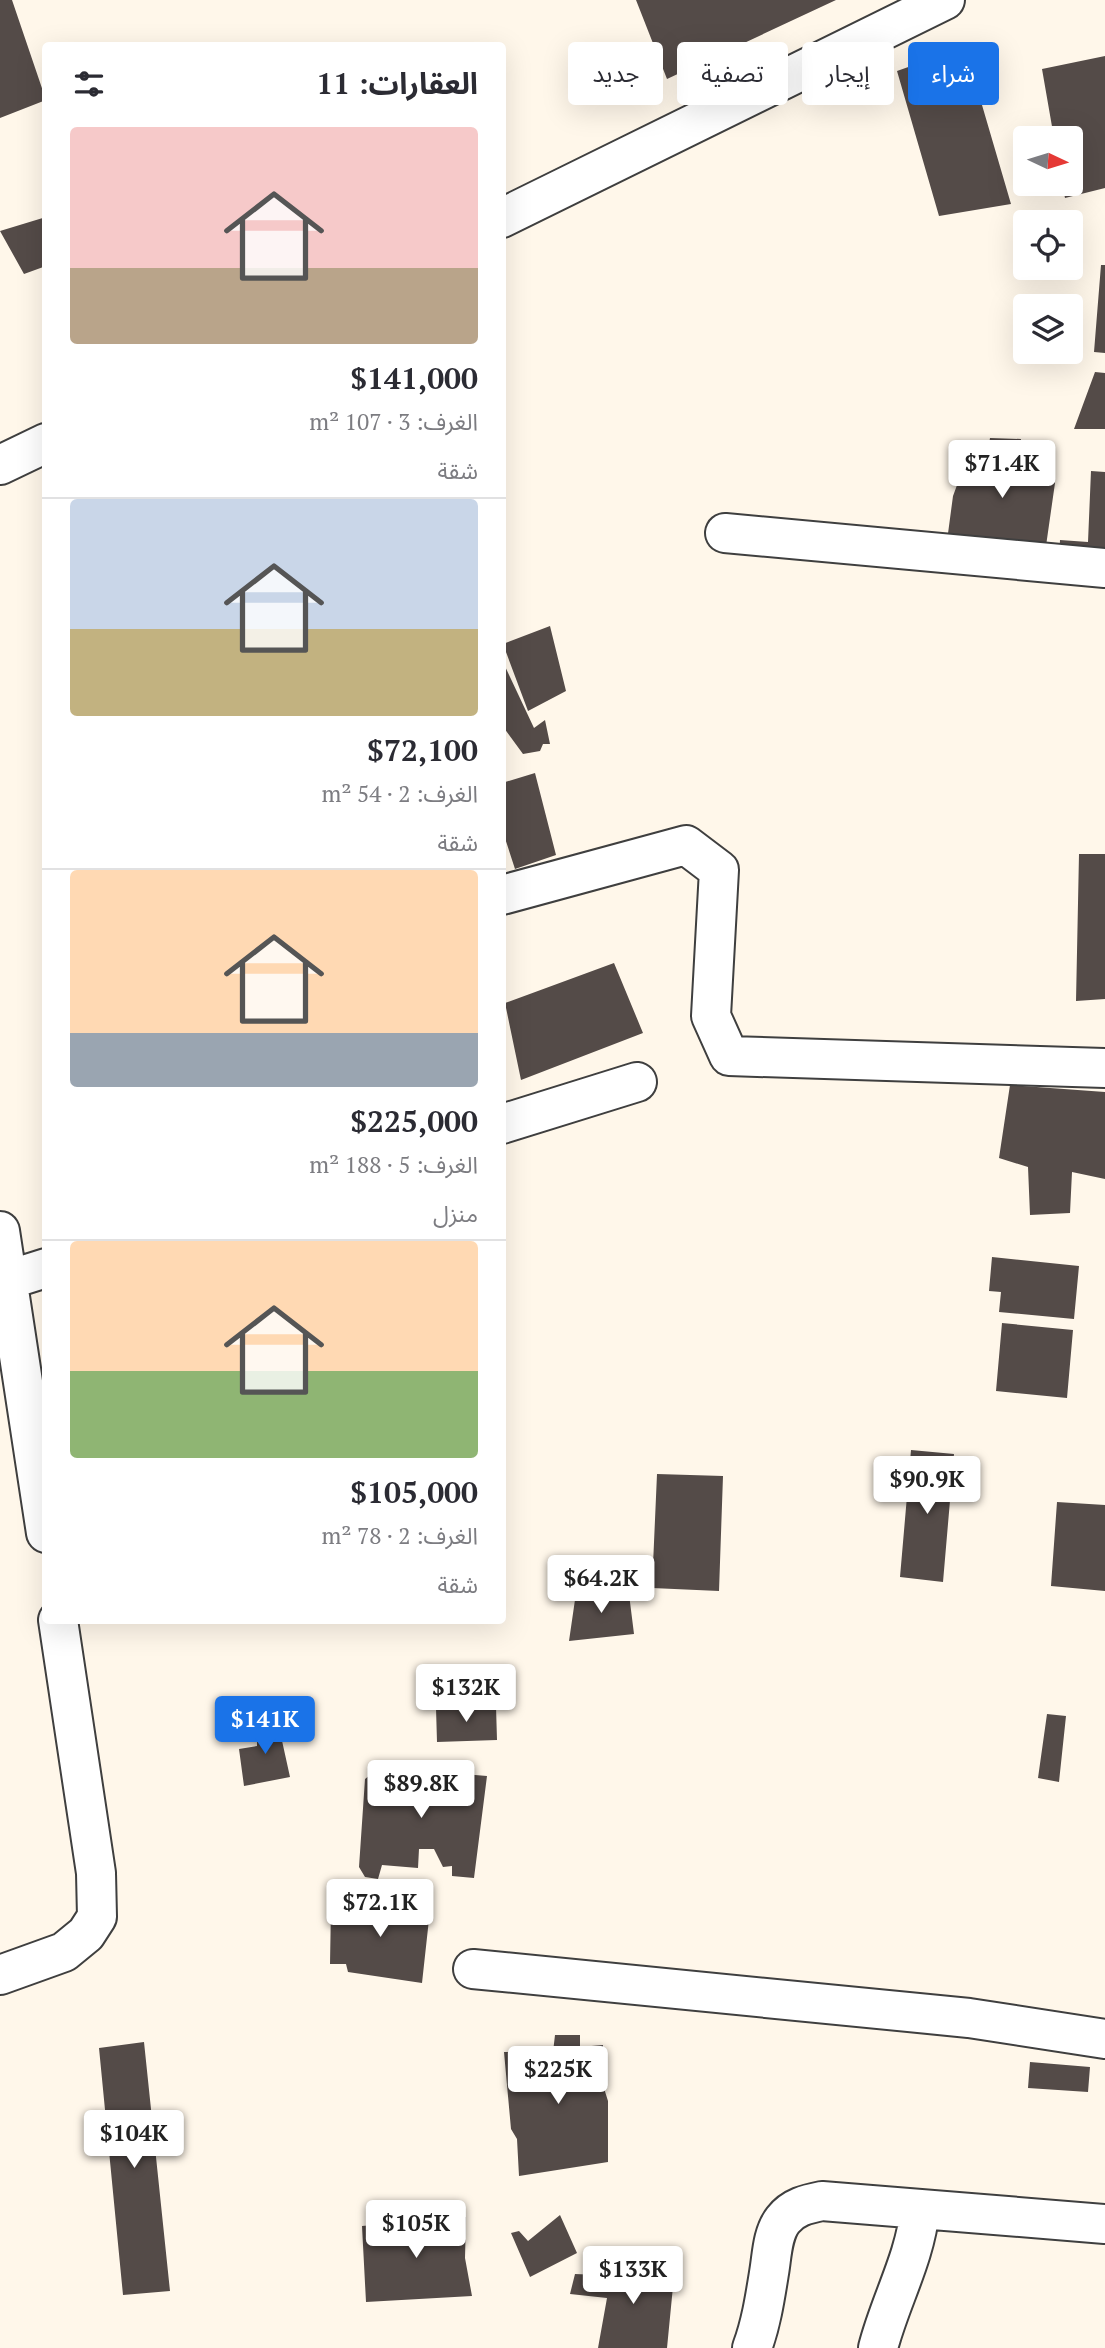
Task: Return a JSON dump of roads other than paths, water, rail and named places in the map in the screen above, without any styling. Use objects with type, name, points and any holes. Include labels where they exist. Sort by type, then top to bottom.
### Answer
[{"type":"street","points":[[506,216],[945,0]]},
{"type":"street","points":[[0,465],[42,445]]},
{"type":"street","points":[[725,533],[1105,568]]},
{"type":"street","points":[[506,894],[686,845],[719,870],[711,1016],[729,1056],[1105,1068]]},
{"type":"street","points":[[506,1123],[636,1082]]},
{"type":"street","points":[[0,1231],[8,1280],[13,1402],[42,1517]]},
{"type":"street","points":[[8,1280],[42,1269]]},
{"type":"street","points":[[0,1975],[64,1952],[86,1934],[97,1917],[96,1873],[59,1624]]},
{"type":"street","points":[[473,1969],[970,2018],[1105,2039]]},
{"type":"street","points":[[752,2348],[763,2313],[776,2232],[793,2210],[807,2204],[822,2202],[1105,2224]]},
{"type":"street","points":[[878,2348],[883,2327],[914,2249],[920,2209]]}]
